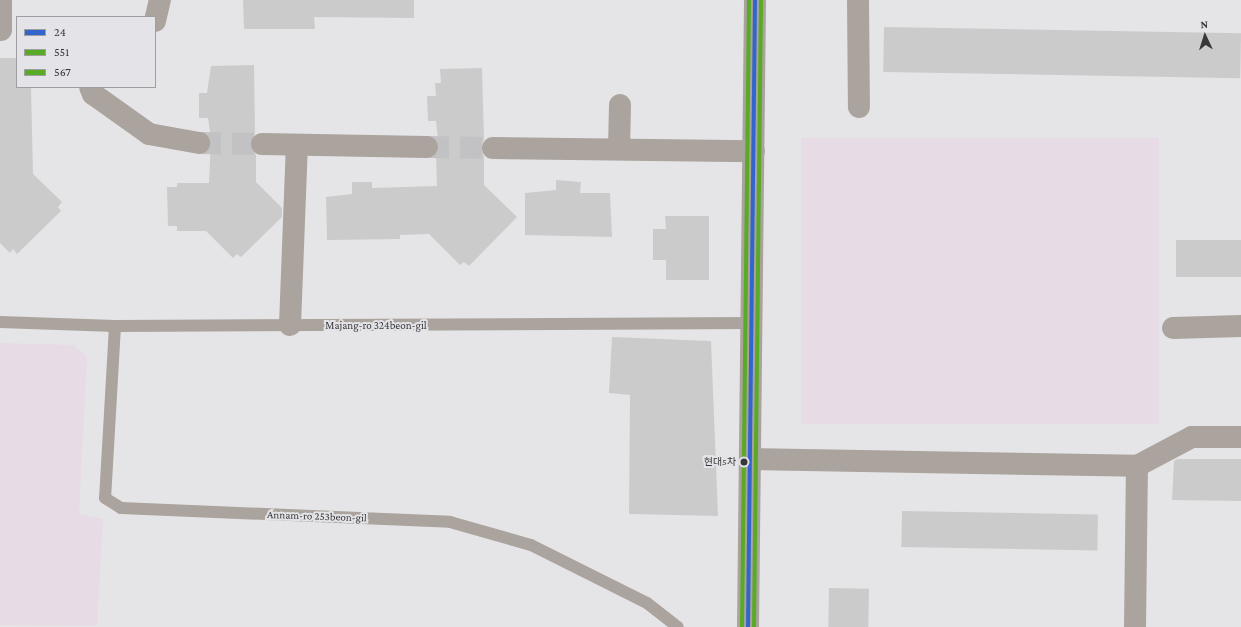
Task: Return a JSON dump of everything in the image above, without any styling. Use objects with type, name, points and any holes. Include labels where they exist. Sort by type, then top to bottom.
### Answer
[{"type":"main road","points":[[748,627],[754,151],[754,0]]},
{"type":"street","points":[[1,0],[0,30],[16,31]]},
{"type":"street","points":[[156,16],[160,0]]},
{"type":"street","points":[[858,0],[859,107]]},
{"type":"street","points":[[90,88],[93,94],[149,134],[199,143]]},
{"type":"street","points":[[619,149],[620,104]]},
{"type":"street","points":[[262,144],[297,146],[427,147]]},
{"type":"street","points":[[290,325],[297,146]]},
{"type":"street","points":[[493,148],[754,151]]},
{"type":"street","points":[[1173,328],[1241,326]]},
{"type":"street","points":[[750,459],[1137,466],[1192,437],[1241,437]]},
{"type":"street","points":[[1135,627],[1137,466]]},
{"type":"lane","name":"Majang-ro 324beon-gil","points":[[0,322],[115,326],[752,323]]},
{"type":"lane","name":"Annam-ro 253beon-gil","points":[[115,326],[105,498],[121,508],[450,522],[531,545],[647,603],[678,627]]},
{"type":"shaded area","points":[[801,138],[1159,138],[1159,424],[801,424]]},
{"type":"shaded area","points":[[0,343],[74,345],[87,357],[79,514],[103,519],[97,626],[0,625]]},
{"type":"building","points":[[243,0],[414,0],[414,18],[314,17],[315,29],[244,29]]},
{"type":"building","points":[[884,27],[1241,33],[1240,78],[883,72]]},
{"type":"building","points":[[0,58],[16,58],[16,88],[31,88],[33,174],[62,202],[58,207],[61,211],[17,254],[13,249],[10,253],[0,243]]},
{"type":"building","points":[[254,65],[255,134],[250,144],[256,155],[256,182],[282,208],[282,217],[241,257],[237,254],[233,258],[206,231],[177,231],[177,226],[168,226],[167,187],[177,187],[177,183],[209,183],[211,139],[208,118],[199,118],[199,93],[207,93],[211,66]]},
{"type":"building","points":[[482,68],[484,140],[481,148],[484,156],[484,185],[517,217],[469,266],[464,262],[460,265],[429,234],[400,235],[400,239],[327,240],[326,197],[352,194],[352,182],[372,182],[372,188],[437,186],[436,155],[439,147],[436,121],[428,121],[427,96],[436,96],[435,83],[441,83],[440,69]]},
{"type":"building","points":[[556,180],[581,182],[580,193],[610,193],[612,237],[525,235],[525,193],[556,190]]},
{"type":"building","points":[[665,216],[709,216],[709,280],[666,280],[666,260],[653,260],[653,229],[666,229]]},
{"type":"building","points":[[1176,240],[1241,240],[1241,277],[1176,277]]},
{"type":"building","points":[[612,337],[711,341],[718,516],[629,514],[630,395],[609,393]]},
{"type":"building","points":[[1177,459],[1241,459],[1241,501],[1172,500],[1174,461]]},
{"type":"building","points":[[902,511],[1098,514],[1097,550],[901,547]]},
{"type":"building","points":[[829,588],[869,589],[868,627],[828,627]]},
{"type":"tunnel","points":[[199,143],[262,144]]},
{"type":"tunnel","points":[[427,147],[493,148]]},
{"type":"transit line","name":"567","points":[[742,627],[749,0]]},
{"type":"transit line","name":"24","points":[[748,627],[755,0]]},
{"type":"transit line","name":"551","points":[[754,627],[761,0]]},
{"type":"place","name":"현대5차","points":[[744,462]]}]
